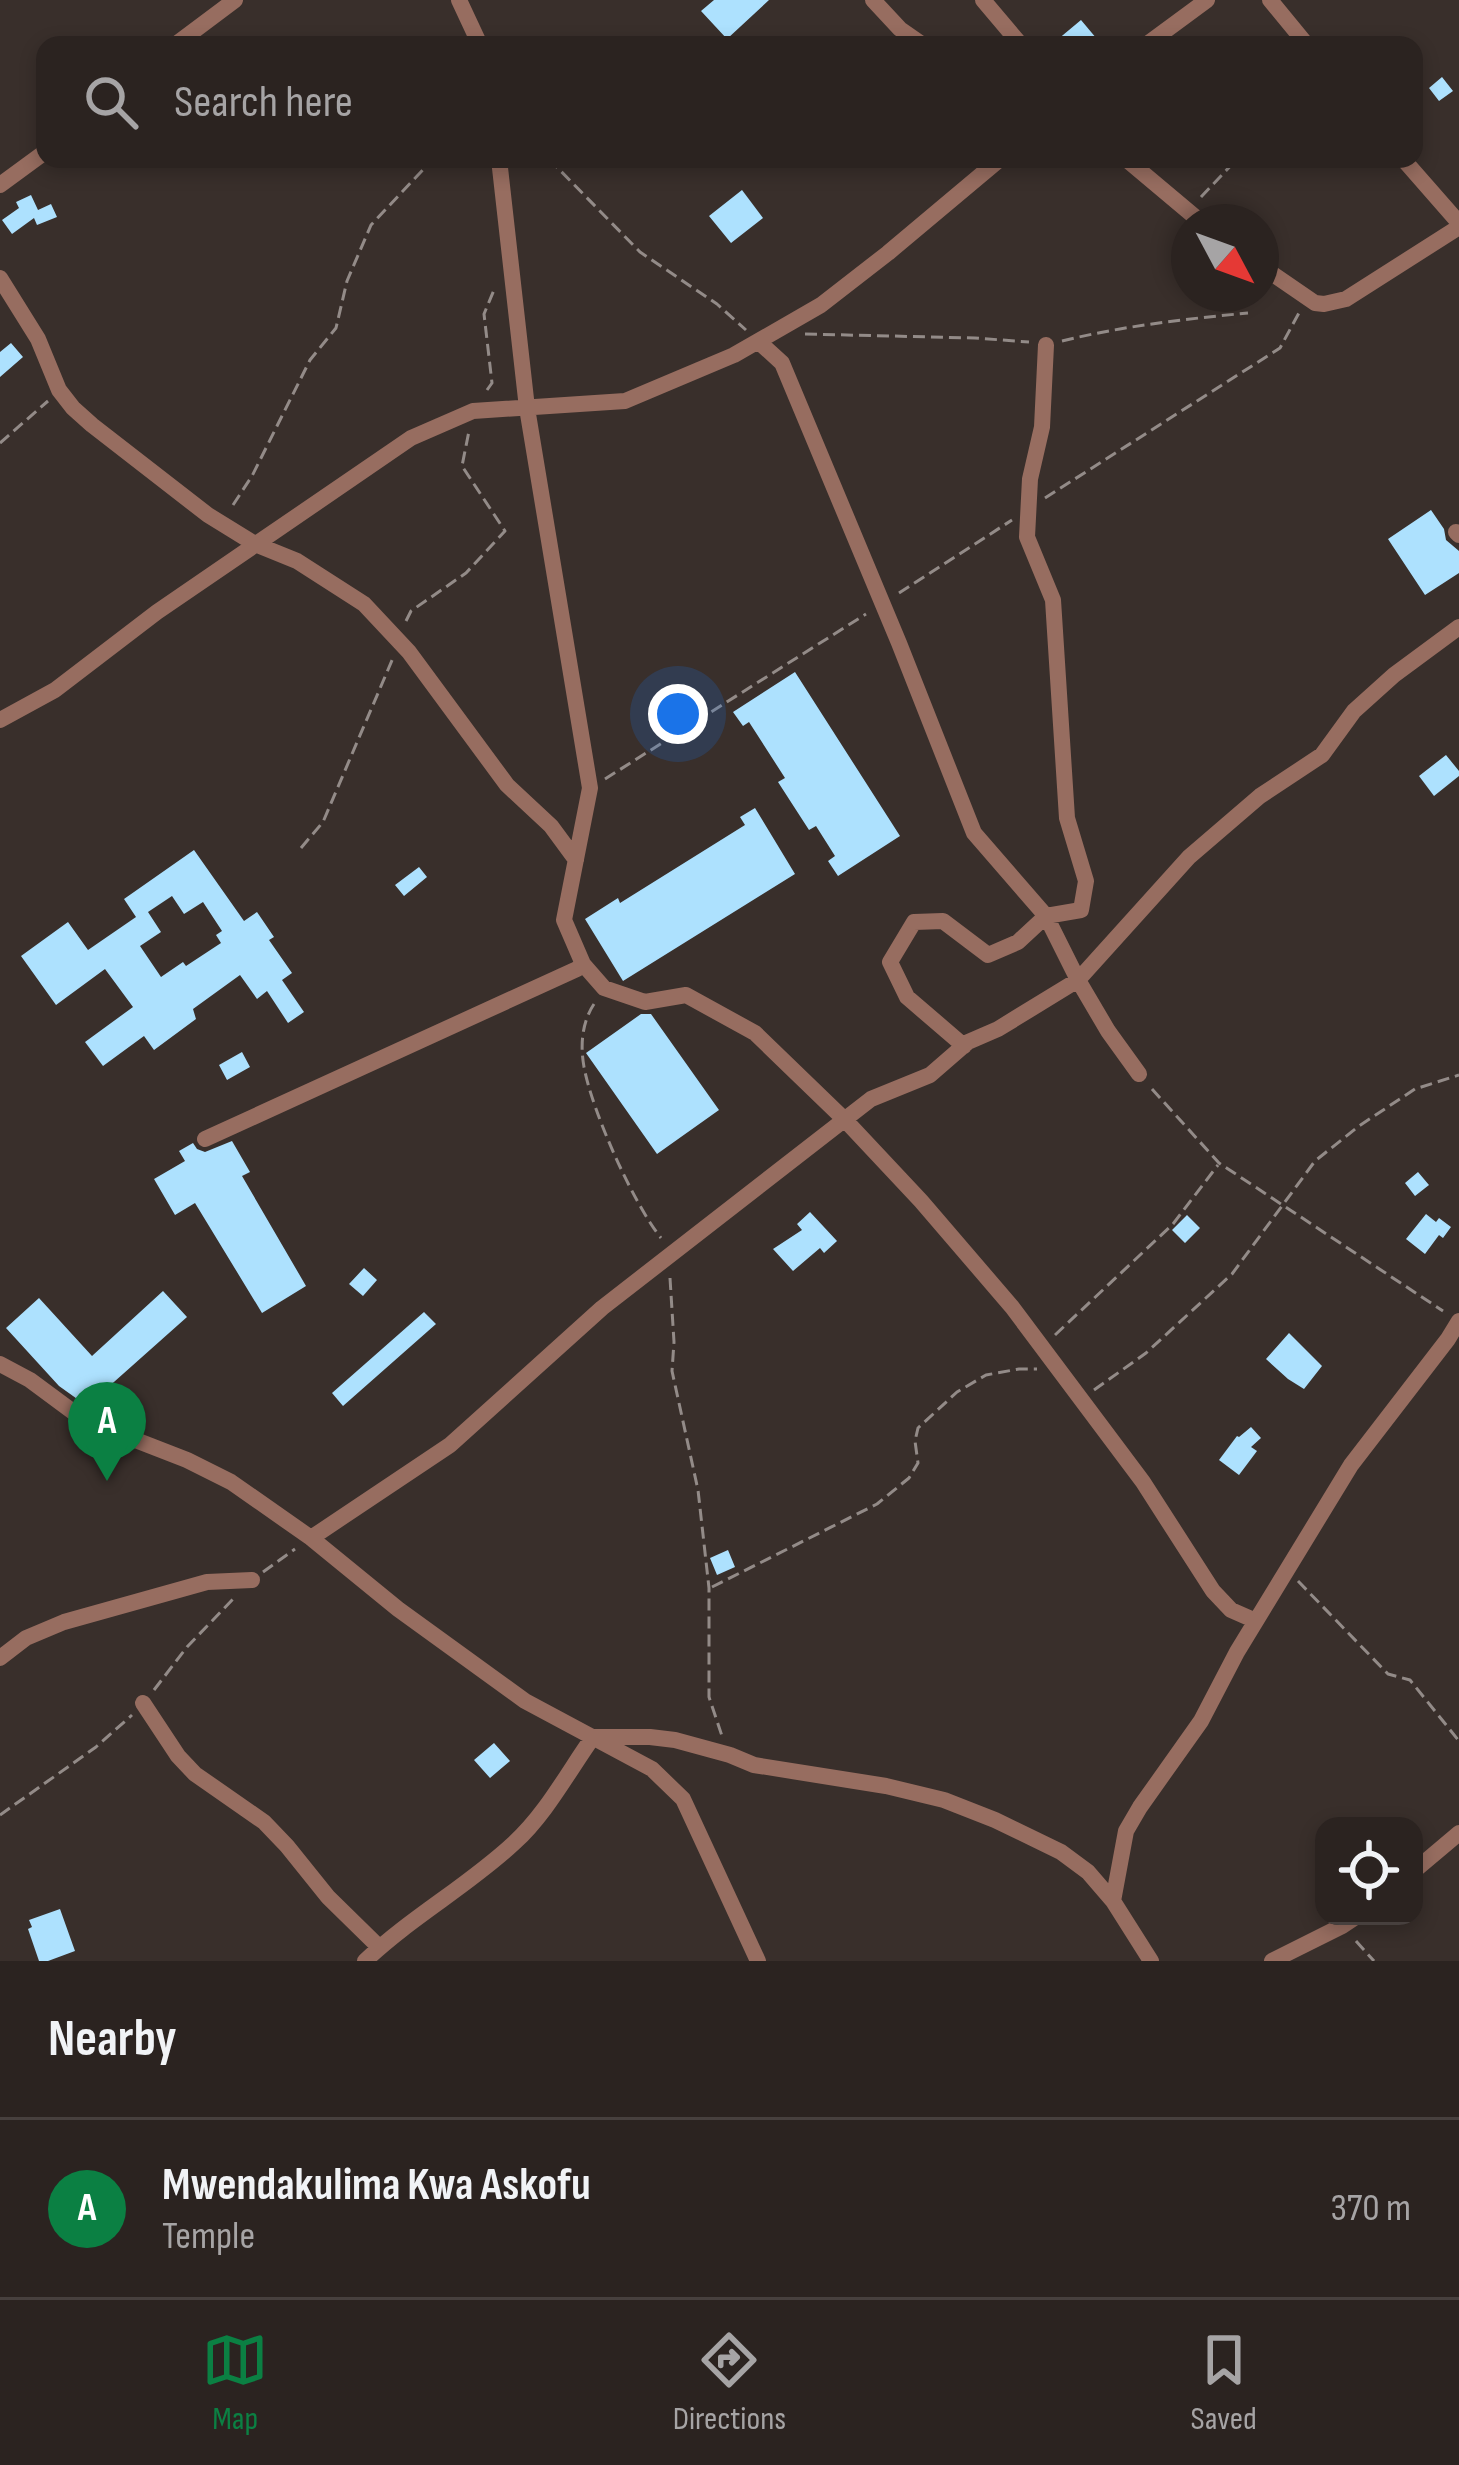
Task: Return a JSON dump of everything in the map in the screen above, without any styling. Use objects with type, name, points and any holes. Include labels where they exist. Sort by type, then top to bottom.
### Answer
[{"type":"street","points":[[187,36],[235,0]]},
{"type":"street","points":[[459,0],[476,36]]},
{"type":"street","points":[[873,0],[910,36]]},
{"type":"street","points":[[983,0],[1013,36]]},
{"type":"street","points":[[1158,36],[1207,0]]},
{"type":"street","points":[[1270,0],[1300,36]]},
{"type":"street","points":[[0,185],[36,159]]},
{"type":"street","points":[[500,168],[527,408],[590,788],[564,920],[583,964],[604,988],[645,1002],[686,995],[755,1033],[846,1121],[985,1272],[1143,1482],[1214,1592],[1231,1610],[1256,1621]]},
{"type":"street","points":[[0,720],[55,690],[157,612],[411,438],[473,411],[625,401],[686,377],[821,305],[989,168]]},
{"type":"street","points":[[1137,168],[1179,204]]},
{"type":"street","points":[[1279,279],[1307,299],[1324,304],[1346,299],[1459,225],[1411,168]]},
{"type":"street","points":[[0,278],[38,338],[59,390],[92,425],[208,515],[255,544],[297,561],[364,604],[409,652],[507,785],[551,826],[576,860]]},
{"type":"street","points":[[759,342],[782,363],[974,833],[1046,916],[1108,1031],[1139,1074]]},
{"type":"street","points":[[964,1046],[908,997],[890,962],[914,922],[943,921],[988,955],[1018,942],[1046,916],[1081,910],[1086,881],[1067,818],[1053,600],[1027,537],[1030,479],[1042,428],[1046,344]]},
{"type":"street","points":[[311,1538],[450,1445],[602,1308],[872,1099],[930,1075],[964,1046],[1078,980],[1189,857],[1260,796],[1322,755],[1354,711],[1459,628]]},
{"type":"street","points":[[205,1139],[583,964]]},
{"type":"street","points":[[1113,1901],[1126,1831],[1140,1807],[1201,1721],[1352,1465],[1459,1321]]},
{"type":"street","points":[[0,1364],[84,1420],[231,1482],[525,1701],[652,1769],[682,1799],[758,1961]]},
{"type":"street","points":[[0,1658],[26,1638],[64,1622],[207,1582],[252,1580]]},
{"type":"street","points":[[143,1703],[195,1774],[264,1822],[328,1898],[379,1947]]},
{"type":"street","points":[[593,1737],[675,1740],[754,1765],[944,1800],[994,1820],[1060,1852],[1088,1872],[1113,1901],[1151,1961]]},
{"type":"street","points":[[365,1961],[518,1840],[593,1737]]},
{"type":"street","points":[[1423,1864],[1459,1834]]},
{"type":"street","points":[[1272,1961],[1342,1925]]},
{"type":"path","points":[[233,505],[253,476],[310,360],[336,328],[346,281],[371,225],[425,168]]},
{"type":"path","points":[[558,168],[640,252],[717,304],[759,342]]},
{"type":"path","points":[[1204,204],[1230,168]]},
{"type":"path","points":[[404,625],[411,610],[466,573],[505,531],[463,466],[473,411],[491,383],[484,314],[510,256]]},
{"type":"path","points":[[590,788],[1280,348],[1307,299]]},
{"type":"path","points":[[802,334],[1046,344],[1145,324],[1248,313]]},
{"type":"path","points":[[0,442],[59,390]]},
{"type":"path","points":[[301,848],[322,822],[393,656]]},
{"type":"path","points":[[604,988],[585,1017],[584,1068],[598,1113],[644,1216],[669,1257],[674,1391],[694,1472],[709,1588],[709,1697],[730,1754]]},
{"type":"path","points":[[1139,1074],[1219,1163],[1459,1321]]},
{"type":"path","points":[[1081,1400],[1146,1353],[1232,1274],[1315,1161],[1415,1089],[1459,1075]]},
{"type":"path","points":[[1042,1348],[1173,1224],[1219,1163]]},
{"type":"path","points":[[709,1588],[877,1504],[909,1478],[918,1463],[918,1428],[958,1392],[986,1375],[1057,1369]]},
{"type":"path","points":[[0,1815],[96,1747],[143,1703],[187,1647],[252,1580],[311,1538]]},
{"type":"path","points":[[1280,1580],[1295,1578],[1388,1674],[1410,1680],[1459,1742]]},
{"type":"path","points":[[1352,1925],[1374,1961]]},
{"type":"building","points":[[714,0],[769,0],[730,36],[724,36],[701,11]]},
{"type":"building","points":[[1081,20],[1094,36],[1062,36]]},
{"type":"building","points":[[1442,77],[1453,91],[1439,101],[1429,88]]},
{"type":"building","points":[[742,190],[763,218],[731,243],[709,216]]},
{"type":"building","points":[[31,195],[38,210],[51,204],[57,217],[37,225],[34,218],[12,234],[2,220],[19,208],[16,202]]},
{"type":"building","points":[[11,343],[23,357],[0,377],[0,352]]},
{"type":"building","points":[[1431,510],[1446,540],[1459,551],[1459,573],[1425,595],[1388,539]]},
{"type":"building","points":[[795,672],[900,836],[838,876],[828,861],[835,856],[816,826],[809,830],[778,782],[785,778],[749,722],[743,726],[733,712]]},
{"type":"building","points":[[1446,755],[1459,776],[1434,796],[1419,776]]},
{"type":"building","points":[[755,808],[795,874],[623,981],[585,919],[618,898],[620,903],[745,825],[740,817]]},
{"type":"building","points":[[194,850],[244,921],[257,912],[274,937],[269,940],[292,973],[282,980],[304,1012],[288,1023],[267,991],[257,999],[240,975],[193,1009],[196,1019],[154,1050],[144,1036],[103,1066],[85,1042],[133,1007],[105,969],[56,1005],[21,956],[68,922],[88,950],[136,917],[124,899]],"holes":[[[172,896],[184,914],[203,902],[222,931],[216,935],[221,943],[161,977],[140,946],[161,932],[148,912]]]},
{"type":"building","points":[[419,867],[427,877],[404,896],[395,885]]},
{"type":"building","points":[[641,1014],[651,1014],[719,1110],[657,1154],[586,1053]]},
{"type":"building","points":[[242,1052],[250,1067],[227,1080],[219,1065]]},
{"type":"building","points":[[232,1141],[250,1172],[242,1176],[306,1286],[262,1313],[195,1203],[175,1215],[154,1179],[185,1161],[179,1151],[193,1143],[205,1152]]},
{"type":"building","points":[[1418,1172],[1429,1185],[1415,1196],[1405,1183]]},
{"type":"building","points":[[810,1212],[837,1241],[824,1253],[820,1248],[793,1271],[773,1249],[802,1230],[797,1224]]},
{"type":"building","points":[[1426,1214],[1451,1227],[1425,1254],[1406,1239]]},
{"type":"building","points":[[1187,1215],[1200,1228],[1185,1243],[1172,1230]]},
{"type":"building","points":[[364,1268],[377,1280],[363,1296],[349,1284]]},
{"type":"building","points":[[163,1291],[187,1317],[87,1406],[59,1386],[6,1328],[39,1298],[92,1356]]},
{"type":"building","points":[[424,1312],[436,1324],[343,1406],[332,1393]]},
{"type":"building","points":[[1289,1333],[1322,1366],[1304,1389],[1266,1359]]},
{"type":"building","points":[[1251,1427],[1261,1438],[1251,1447],[1257,1451],[1239,1475],[1219,1460],[1237,1436]]},
{"type":"building","points":[[728,1550],[735,1567],[717,1575],[710,1558]]},
{"type":"building","points":[[494,1743],[510,1761],[490,1778],[474,1760]]},
{"type":"building","points":[[60,1909],[75,1951],[39,1961],[29,1920]]},
{"type":"place","name":"Mwendakulima Kwa Askofu","points":[[107,1481]]}]
